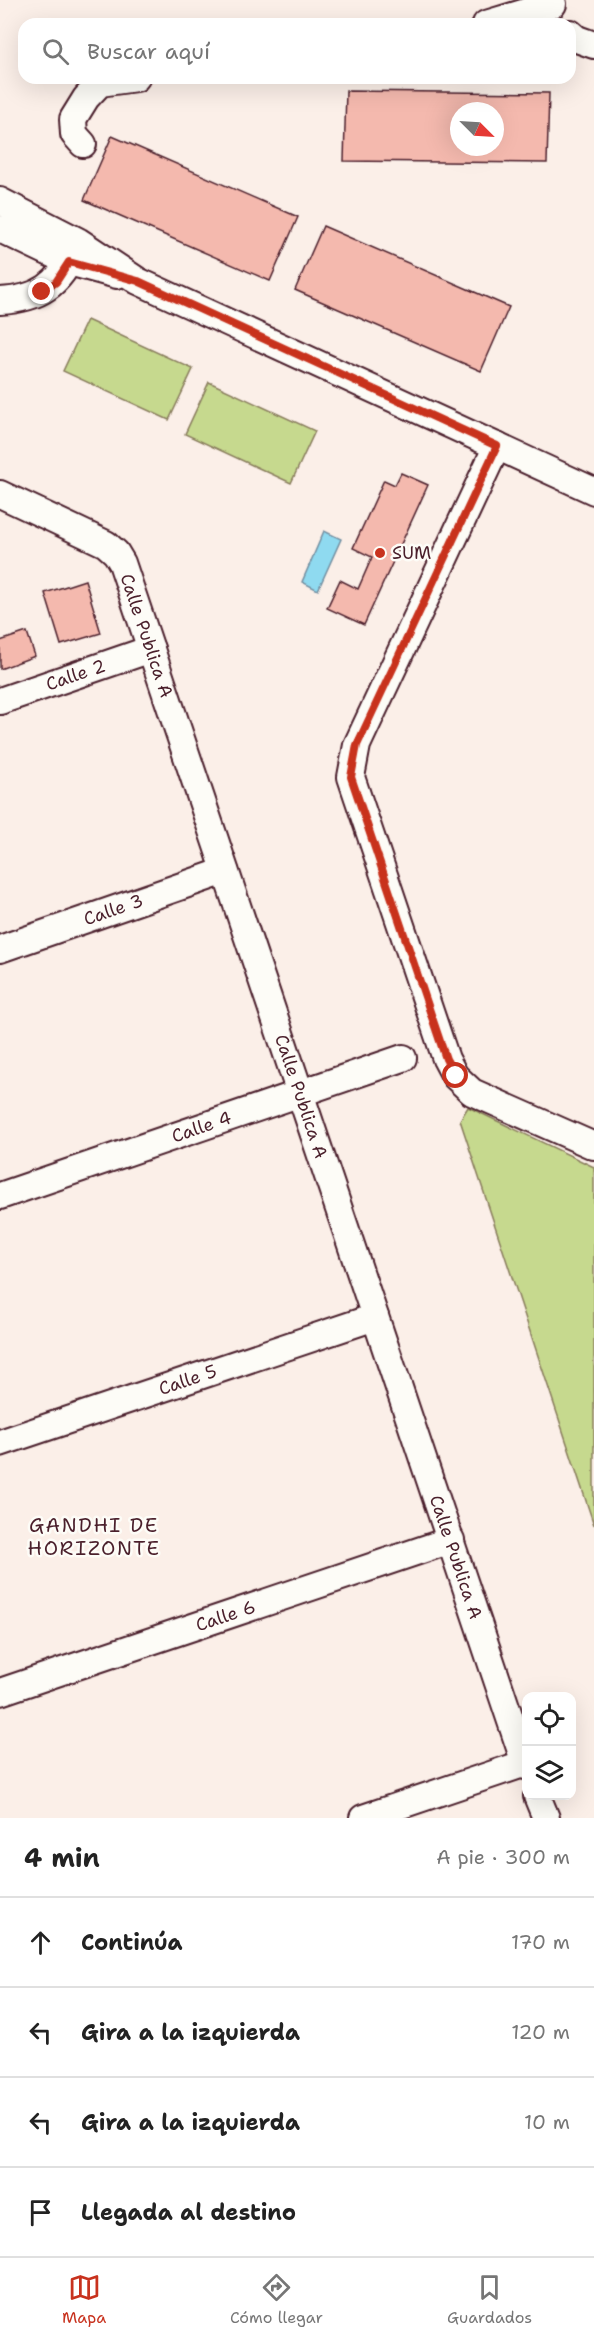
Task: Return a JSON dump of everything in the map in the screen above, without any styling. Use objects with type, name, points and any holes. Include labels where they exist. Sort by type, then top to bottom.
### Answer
[{"type":"street","points":[[514,18],[557,9]]},
{"type":"street","points":[[576,38],[594,45]]},
{"type":"street","points":[[83,144],[74,134],[73,119],[86,98],[99,84]]},
{"type":"street","points":[[0,201],[74,252]]},
{"type":"street","points":[[0,229],[74,252],[594,491]]},
{"type":"street","points":[[0,301],[21,299],[42,292],[56,282],[74,252]]},
{"type":"street","points":[[497,446],[357,745],[351,777],[446,1059],[456,1076],[472,1092],[594,1146]]},
{"type":"street","name":"Calle Publica A","points":[[0,494],[106,544],[116,553],[122,563],[522,1752]]},
{"type":"street","name":"Calle 2","points":[[0,701],[151,649]]},
{"type":"street","name":"Calle 3","points":[[0,948],[225,871]]},
{"type":"street","name":"Calle 4","points":[[0,1196],[404,1058]]},
{"type":"street","name":"Calle 5","points":[[0,1443],[375,1317]]},
{"type":"street","name":"Calle 6","points":[[0,1692],[451,1540]]},
{"type":"street","points":[[363,1818],[522,1765]]},
{"type":"street","points":[[539,1800],[546,1818]]},
{"type":"green space","points":[[87,320],[193,369],[169,420],[63,371]]},
{"type":"green space","points":[[209,382],[315,431],[291,483],[185,434]]},
{"type":"green space","points":[[468,1107],[594,1167],[594,1525],[460,1120]]},
{"type":"water","points":[[324,531],[341,539],[318,590],[302,582]]},
{"type":"building","points":[[346,91],[549,93],[547,163],[344,161]]},
{"type":"building","points":[[112,136],[298,217],[270,281],[84,200]]},
{"type":"building","points":[[323,226],[509,307],[481,371],[295,290]]},
{"type":"building","name":"SUM","points":[[401,473],[428,485],[364,625],[327,608],[340,580],[358,589],[372,557],[353,548],[384,480],[395,485]]},
{"type":"building","points":[[85,580],[101,633],[61,645],[45,593]]},
{"type":"building","points":[[27,632],[35,656],[0,669],[0,641]]},
{"type":"place","name":"SUM","points":[[380,553]]},
{"type":"district","name":"GANDHI DE HORIZONTE","points":[[94,1536]]},
{"type":"route","points":[[42,292],[56,282],[69,262],[138,281],[497,446],[357,745],[351,777],[446,1059],[456,1076]]}]
